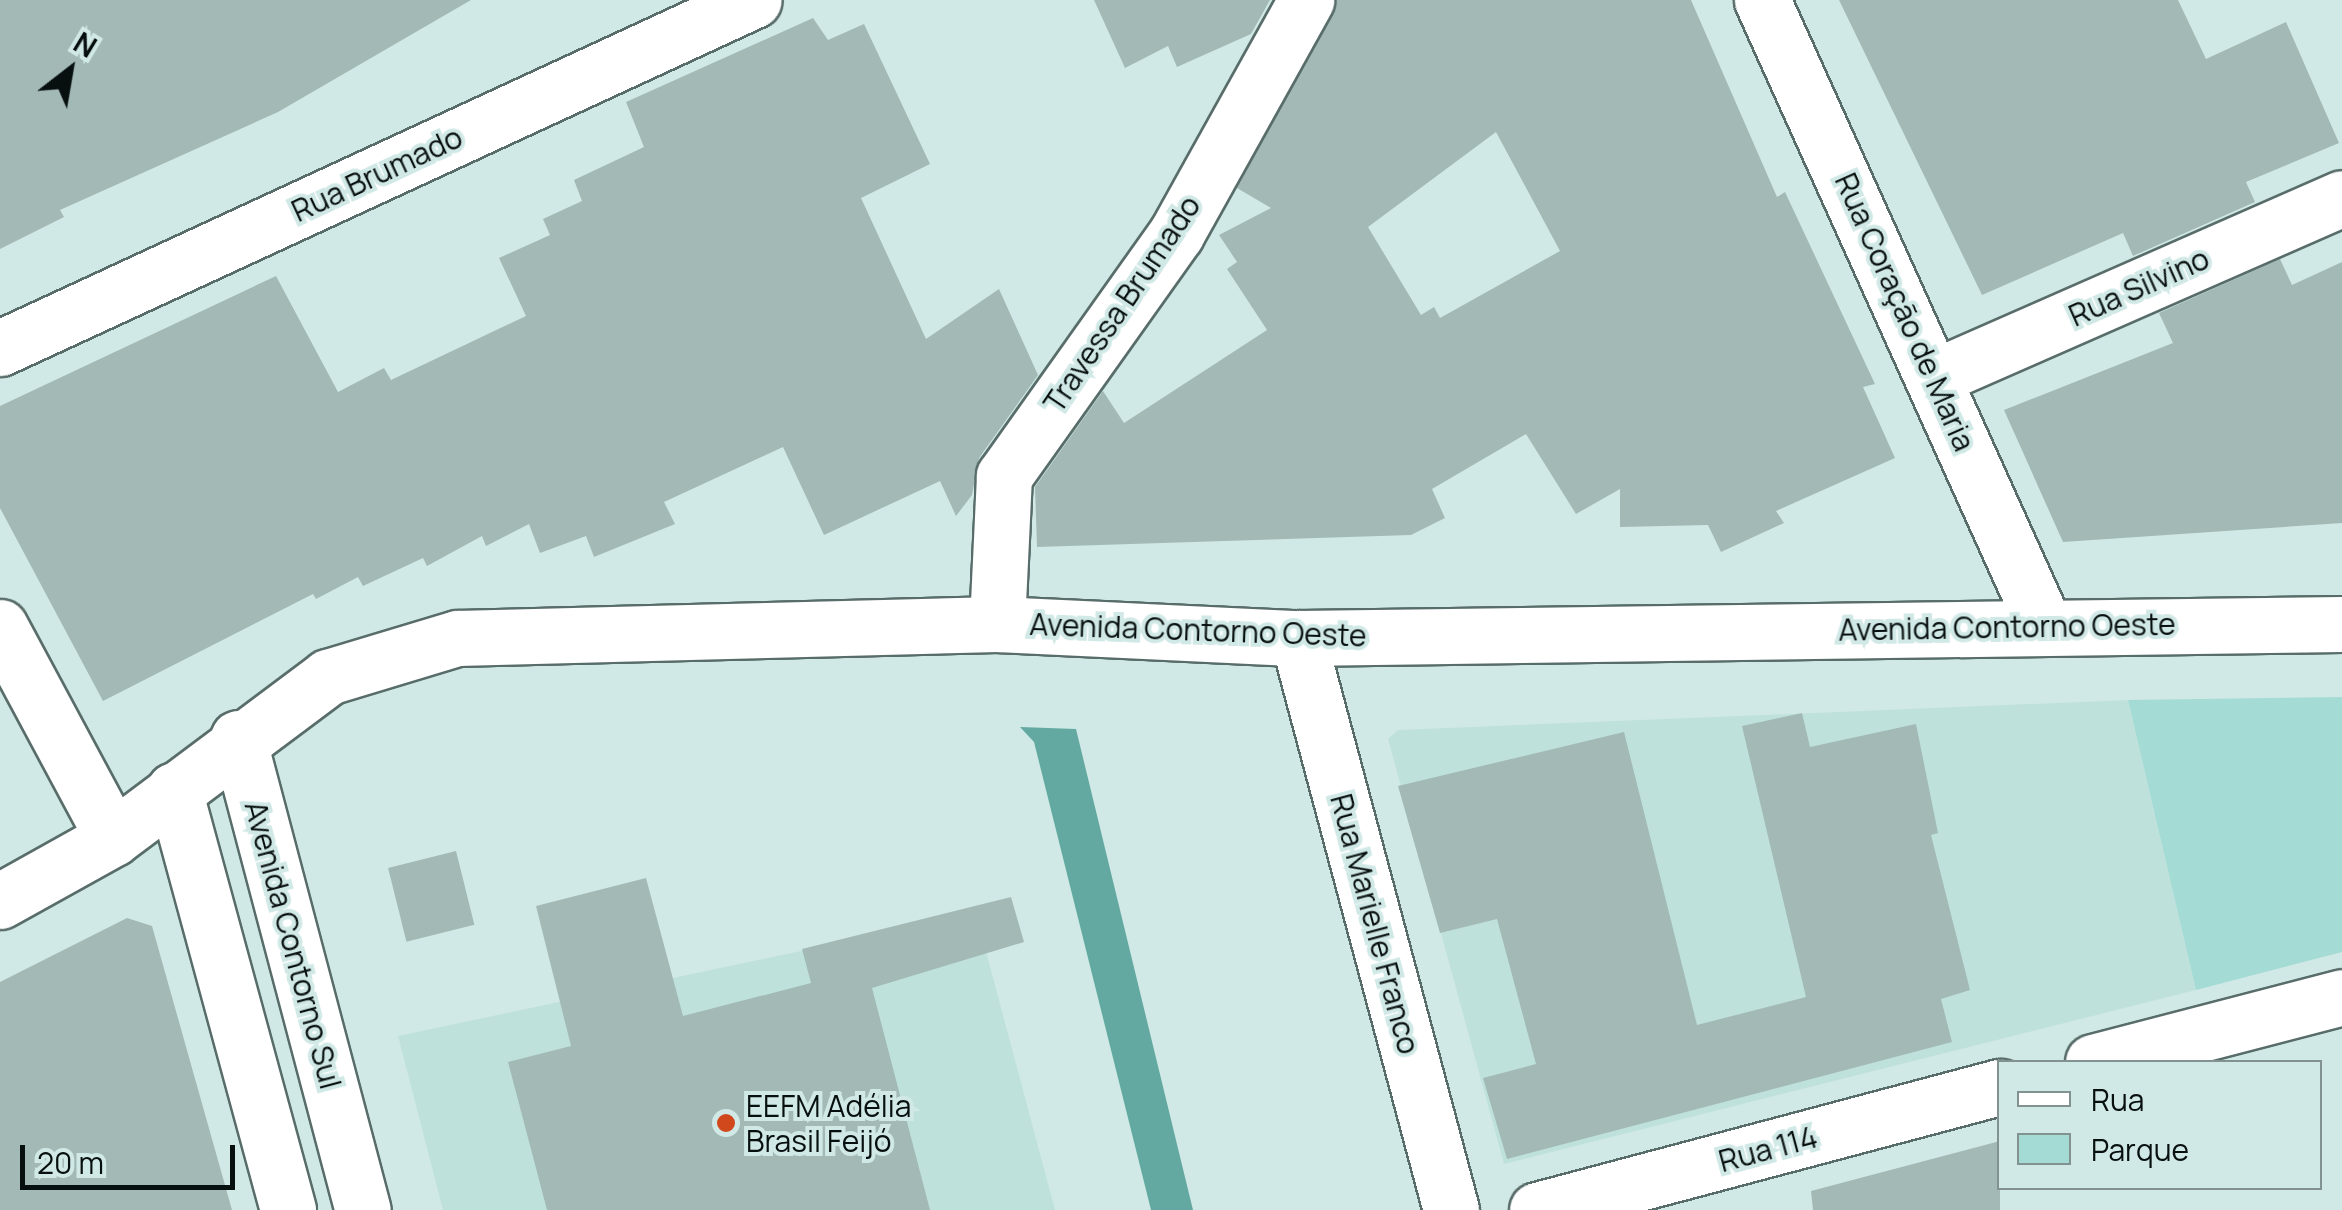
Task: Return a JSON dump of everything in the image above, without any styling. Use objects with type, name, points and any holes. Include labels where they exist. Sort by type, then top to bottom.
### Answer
[{"type":"street","name":"Rua Brumado","points":[[0,348],[754,0]]},
{"type":"street","name":"Travessa Brumado","points":[[997,624],[1004,476],[1176,234],[1306,0]]},
{"type":"street","name":"Rua Coração de Maria","points":[[1762,0],[1936,376],[2044,625]]},
{"type":"street","name":"Rua Silvino","points":[[1936,376],[2342,198]]},
{"type":"street","name":"Avenida Contorno Oeste","points":[[0,900],[113,838],[238,738],[328,677],[458,638],[997,624],[1298,638],[2342,624]]},
{"type":"street","points":[[0,626],[113,838]]},
{"type":"street","name":"Rua Marielle Franco","points":[[1298,638],[1452,1210]]},
{"type":"street","name":"Avenida Contorno Sul","points":[[238,738],[363,1210]]},
{"type":"street","points":[[174,790],[288,1210]]},
{"type":"street","points":[[2101,1060],[2342,996]]},
{"type":"street","name":"Rua 114","points":[[1536,1210],[1997,1088]]},
{"type":"shaded area","points":[[2128,700],[2196,990],[1504,1164],[1388,739],[1398,730]]},
{"type":"shaded area","points":[[1020,727],[1076,729],[1193,1210],[1151,1210],[1034,742]]},
{"type":"shaded area","name":"EEFM Adélia Brasil Feijó","points":[[976,914],[1055,1210],[443,1210],[398,1036]]},
{"type":"green space","points":[[2342,697],[2342,952],[2196,990],[2128,700]]},
{"type":"building","points":[[0,0],[471,0],[278,112],[60,210],[64,217],[0,249]]},
{"type":"building","points":[[1094,0],[1270,0],[1251,34],[1177,67],[1168,46],[1125,68]]},
{"type":"building","points":[[1337,0],[1691,0],[1777,197],[1785,192],[1875,384],[1863,387],[1895,458],[1776,511],[1784,523],[1721,552],[1708,525],[1620,527],[1620,489],[1576,514],[1526,434],[1432,489],[1445,518],[1411,535],[1037,547],[1035,487],[1103,391],[1124,423],[1267,330],[1227,269],[1237,262],[1219,235],[1271,208],[1237,188]],"holes":[[[1496,132],[1560,251],[1440,318],[1434,307],[1421,315],[1368,227]]]},
{"type":"building","points":[[1839,0],[2178,0],[2206,59],[2286,22],[2339,143],[2246,182],[2255,202],[2133,256],[2123,233],[1982,295]]},
{"type":"building","points":[[813,18],[828,40],[864,24],[930,164],[861,198],[926,339],[999,289],[1038,375],[979,458],[972,495],[956,516],[940,481],[824,535],[783,447],[664,502],[675,524],[594,557],[586,536],[540,553],[529,524],[486,546],[482,536],[427,566],[423,558],[363,586],[358,577],[316,599],[313,594],[103,701],[0,508],[0,406],[276,276],[338,392],[384,368],[391,380],[526,316],[499,258],[550,235],[543,219],[582,201],[574,180],[644,147],[626,102]]},
{"type":"building","points":[[2280,259],[2292,285],[2342,262],[2342,523],[2063,542],[2004,410],[2173,343],[2159,313]]},
{"type":"building","points":[[1802,713],[1810,747],[1916,724],[1938,833],[1931,835],[1970,990],[1941,999],[1952,1042],[1507,1159],[1483,1078],[1536,1064],[1497,919],[1440,933],[1398,786],[1624,732],[1697,1025],[1806,997],[1742,726]]},
{"type":"building","points":[[456,851],[474,925],[406,942],[388,868]]},
{"type":"building","name":"EEFM Adélia Brasil Feijó","points":[[646,878],[683,1016],[811,983],[802,949],[1011,897],[1024,942],[872,988],[930,1210],[547,1210],[508,1062],[571,1046],[536,906]]},
{"type":"building","points":[[127,918],[152,926],[232,1210],[0,1210],[0,982]]},
{"type":"building","points":[[1997,1142],[2000,1210],[1813,1210],[1811,1191]]},
{"type":"place","name":"EEFM Adélia Brasil Feijó","points":[[726,1123]]}]
